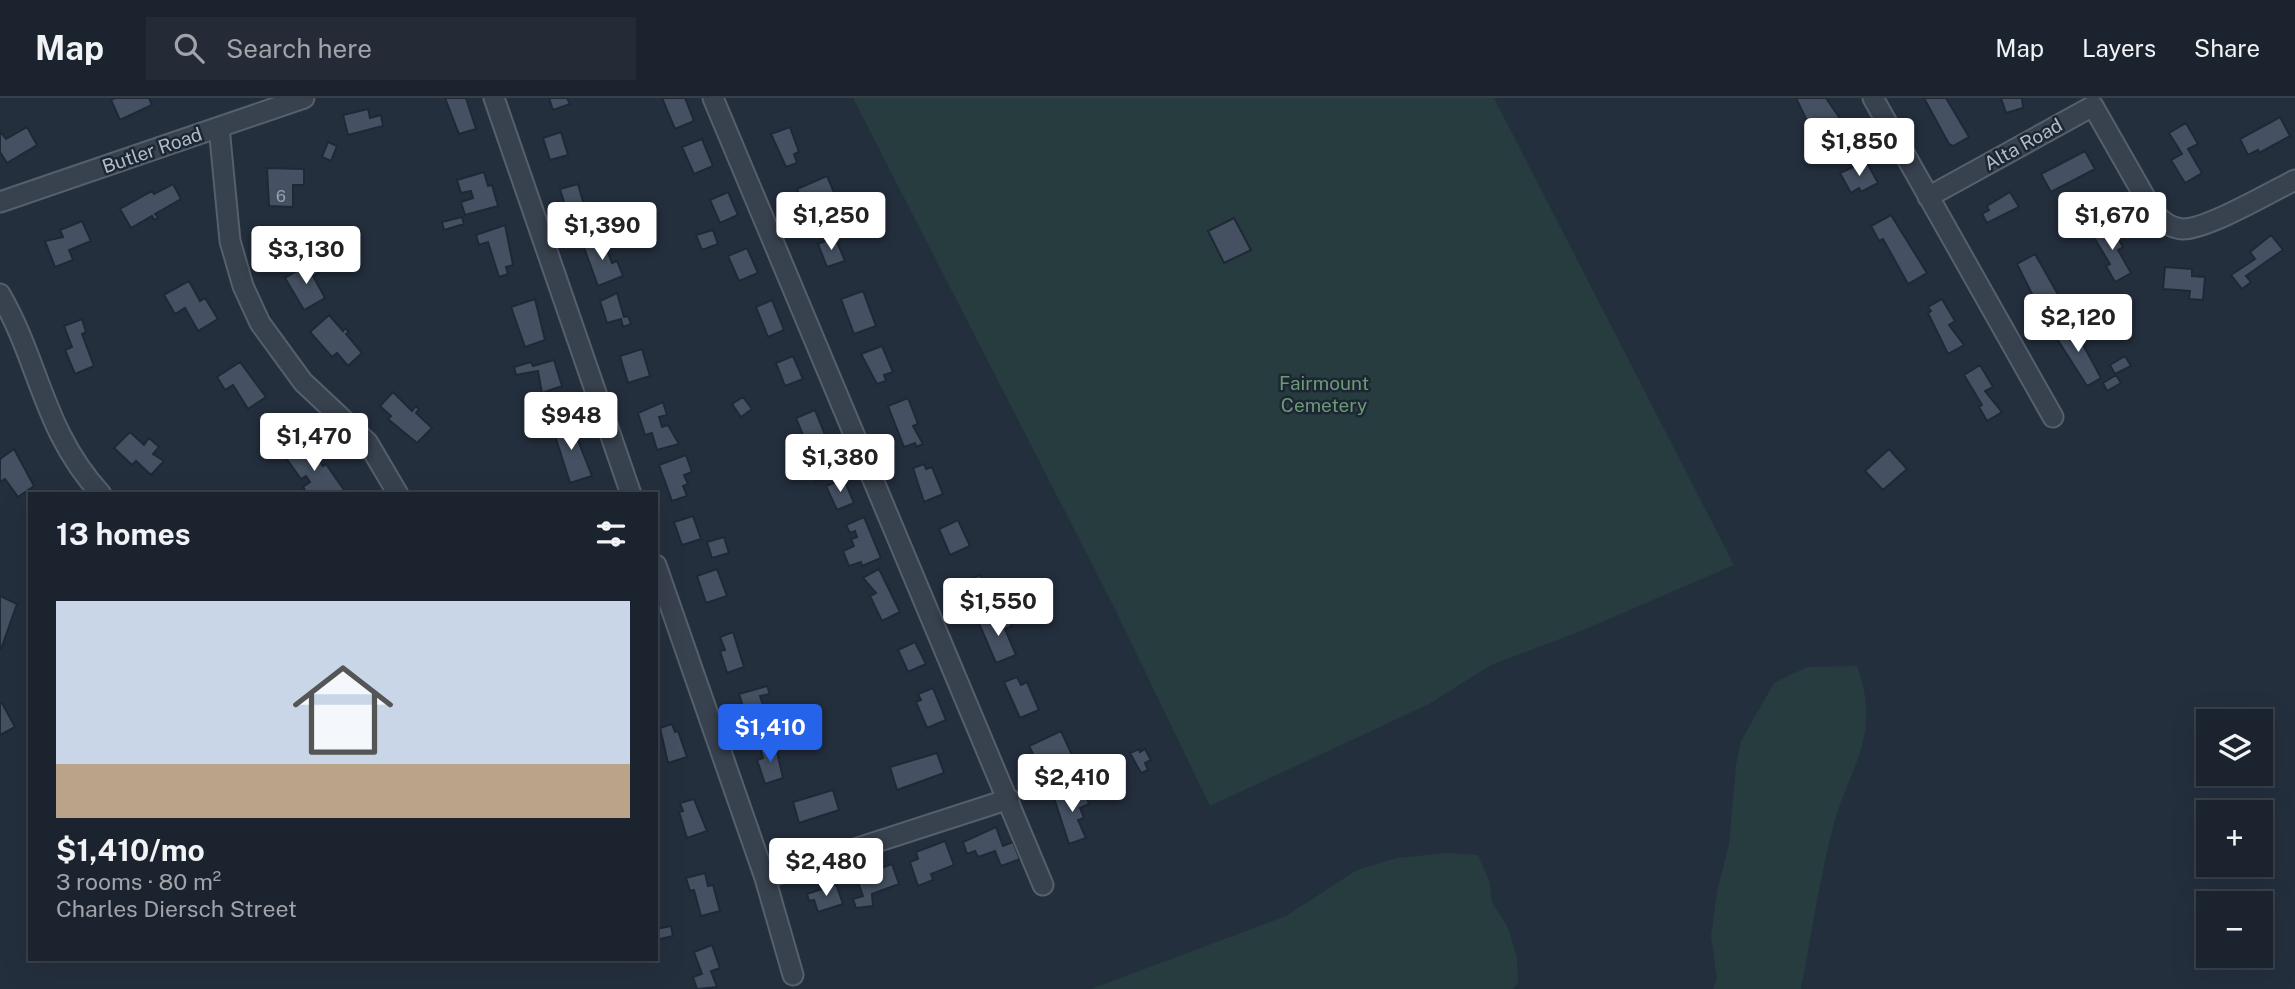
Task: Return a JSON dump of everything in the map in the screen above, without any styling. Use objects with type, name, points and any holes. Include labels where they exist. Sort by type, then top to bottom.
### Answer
[{"type":"street","name":"Butler Road","points":[[0,202],[304,98]]},
{"type":"street","points":[[494,98],[630,492]]},
{"type":"street","points":[[713,98],[1043,885]]},
{"type":"street","points":[[1873,98],[2053,417]]},
{"type":"street","name":"Alta Road","points":[[1928,197],[2093,106],[2154,213],[2165,224],[2183,229],[2203,225],[2295,180]]},
{"type":"street","points":[[219,127],[230,241],[243,286],[260,323],[303,382],[368,443],[397,492]]},
{"type":"street","points":[[0,294],[18,329],[45,406],[67,450],[99,492]]},
{"type":"street","points":[[658,571],[765,878],[793,975]]},
{"type":"street","points":[[765,878],[1009,799]]},
{"type":"green space","name":"Fairmount Cemetery","points":[[853,98],[1494,98],[1734,565],[1581,631],[1491,665],[1429,704],[1210,806],[1113,605]]},
{"type":"green space","points":[[1857,666],[1864,691],[1865,733],[1832,831],[1801,989],[1713,989],[1717,979],[1711,936],[1717,892],[1729,845],[1736,765],[1741,741],[1774,683],[1807,667]]},
{"type":"green space","points":[[1447,853],[1478,855],[1489,880],[1492,902],[1508,928],[1517,958],[1518,984],[1512,989],[1091,989],[1286,916],[1357,870],[1397,858]]},
{"type":"building","points":[[149,98],[152,105],[120,120],[111,100]]},
{"type":"building","points":[[445,98],[466,98],[476,129],[459,134]]},
{"type":"building","points":[[549,98],[567,98],[570,104],[553,110]]},
{"type":"building","points":[[662,98],[685,98],[694,121],[675,129]]},
{"type":"building","points":[[1796,98],[1826,98],[1850,133],[1829,145],[1816,121],[1809,125]]},
{"type":"building","points":[[1924,98],[1946,98],[1969,137],[1953,146],[1949,144]]},
{"type":"building","points":[[2001,98],[2022,98],[2023,108],[2006,113]]},
{"type":"building","points":[[368,109],[370,118],[381,115],[383,126],[348,135],[343,115]]},
{"type":"building","points":[[2280,117],[2290,136],[2259,153],[2258,150],[2248,155],[2240,139]]},
{"type":"building","points":[[2186,123],[2198,144],[2188,149],[2202,173],[2185,183],[2171,160],[2182,154],[2169,133]]},
{"type":"building","points":[[27,127],[37,145],[7,163],[0,152],[0,131],[6,139]]},
{"type":"building","points":[[790,127],[799,152],[794,154],[797,163],[786,167],[771,134]]},
{"type":"building","points":[[561,132],[568,155],[550,160],[543,138]]},
{"type":"building","points":[[702,139],[713,166],[694,174],[682,147]]},
{"type":"building","points":[[328,142],[337,146],[331,161],[322,157]]},
{"type":"building","points":[[2085,151],[2095,169],[2051,192],[2041,174]]},
{"type":"building","points":[[1866,161],[1878,183],[1861,192],[1859,188],[1851,193],[1840,173]]},
{"type":"building","points":[[267,168],[304,169],[304,185],[293,185],[293,207],[269,206]]},
{"type":"building","points":[[484,172],[488,186],[492,185],[498,206],[465,215],[461,202],[473,198],[471,191],[461,193],[457,180]]},
{"type":"building","points":[[827,176],[838,202],[808,214],[797,189]]},
{"type":"building","points":[[173,184],[181,199],[155,214],[158,218],[154,220],[152,216],[131,228],[120,209],[152,191],[154,194]]},
{"type":"building","points":[[578,184],[584,205],[597,202],[602,218],[583,223],[579,209],[567,212],[560,189]]},
{"type":"building","points":[[728,192],[738,215],[720,223],[710,200]]},
{"type":"building","points":[[2010,192],[2019,207],[1987,223],[1982,214],[1989,210],[1987,206]]},
{"type":"building","points":[[1891,215],[1927,273],[1908,284],[1883,239],[1879,241],[1871,226]]},
{"type":"building","points":[[462,217],[464,224],[444,230],[442,222]]},
{"type":"building","points":[[1234,218],[1251,250],[1224,263],[1208,231]]},
{"type":"building","points":[[82,221],[91,241],[69,250],[73,260],[55,267],[45,241],[63,237],[60,230]]},
{"type":"building","points":[[2110,224],[2123,247],[2118,250],[2131,273],[2115,282],[2106,266],[2110,264],[2092,234]]},
{"type":"building","points":[[505,225],[513,265],[506,267],[508,274],[499,277],[488,242],[479,245],[476,235]]},
{"type":"building","points":[[713,230],[718,244],[702,250],[696,235]]},
{"type":"building","points":[[2271,235],[2283,250],[2246,276],[2251,282],[2242,289],[2231,275],[2255,259],[2250,252]]},
{"type":"building","points":[[602,237],[612,263],[617,261],[623,276],[598,286],[583,245]]},
{"type":"building","points":[[835,237],[845,261],[827,267],[818,244]]},
{"type":"building","points":[[747,248],[758,273],[739,281],[728,256]]},
{"type":"building","points":[[2035,254],[2064,305],[2049,313],[2048,311],[2042,314],[2017,264]]},
{"type":"building","points":[[314,261],[320,272],[313,276],[325,298],[304,310],[285,278]]},
{"type":"building","points":[[2165,267],[2192,269],[2192,276],[2205,277],[2203,300],[2189,299],[2190,291],[2163,289]]},
{"type":"building","points":[[189,281],[200,301],[205,298],[218,319],[198,331],[185,308],[175,314],[164,295]]},
{"type":"building","points":[[863,291],[876,326],[854,334],[841,299]]},
{"type":"building","points":[[617,293],[624,317],[628,316],[631,324],[623,327],[621,319],[607,323],[600,301]]},
{"type":"building","points":[[535,299],[545,340],[525,347],[511,307]]},
{"type":"building","points":[[1942,299],[1955,321],[1949,325],[1964,345],[1948,354],[1928,313],[1931,311],[1928,307]]},
{"type":"building","points":[[772,300],[784,330],[768,337],[756,307]]},
{"type":"building","points":[[329,315],[343,331],[345,328],[349,332],[346,334],[362,353],[348,366],[337,353],[332,357],[310,332]]},
{"type":"building","points":[[82,319],[86,332],[82,334],[94,366],[75,374],[65,350],[72,347],[64,326]]},
{"type":"building","points":[[2072,324],[2101,378],[2087,386],[2054,334]]},
{"type":"building","points":[[882,346],[893,372],[884,375],[886,381],[877,384],[861,354]]},
{"type":"building","points":[[642,349],[650,376],[628,383],[620,356]]},
{"type":"building","points":[[793,356],[803,379],[785,386],[776,363]]},
{"type":"building","points":[[2125,356],[2131,366],[2115,374],[2110,365]]},
{"type":"building","points":[[554,360],[562,386],[542,393],[538,371],[516,375],[514,367],[531,362],[533,366]]},
{"type":"building","points":[[240,362],[266,397],[248,409],[233,385],[225,390],[217,377]]},
{"type":"building","points":[[1980,365],[1993,387],[1985,391],[2002,412],[1987,421],[1979,407],[1982,405],[1964,375]]},
{"type":"building","points":[[2116,375],[2121,383],[2107,391],[2103,383]]},
{"type":"building","points":[[393,392],[412,411],[416,406],[419,409],[416,413],[432,428],[417,443],[388,419],[391,416],[380,406]]},
{"type":"building","points":[[743,397],[752,409],[741,417],[732,404]]},
{"type":"building","points":[[908,398],[918,424],[913,426],[923,444],[916,447],[915,443],[904,447],[888,406]]},
{"type":"building","points":[[663,402],[667,415],[659,417],[662,427],[668,425],[679,444],[657,450],[652,433],[645,435],[638,413]]},
{"type":"building","points":[[815,410],[826,437],[807,445],[796,418]]},
{"type":"building","points":[[570,420],[592,476],[570,483],[552,426]]},
{"type":"building","points":[[130,432],[144,445],[149,438],[159,447],[153,454],[164,461],[151,475],[136,461],[132,465],[114,448]]},
{"type":"building","points":[[307,443],[344,490],[306,492],[303,487],[310,482],[306,476],[301,479],[286,458]]},
{"type":"building","points":[[14,449],[34,486],[18,497],[5,479],[0,482],[0,459]]},
{"type":"building","points":[[1889,449],[1907,469],[1883,490],[1865,471]]},
{"type":"building","points":[[686,455],[692,472],[684,475],[688,484],[683,486],[687,496],[672,501],[659,465]]},
{"type":"building","points":[[924,464],[926,469],[932,467],[943,494],[924,502],[913,468]]},
{"type":"building","points":[[829,467],[833,476],[816,482],[813,473]]},
{"type":"building","points":[[844,479],[854,503],[837,510],[826,486]]},
{"type":"building","points":[[693,516],[701,539],[682,545],[674,522]]},
{"type":"building","points":[[864,517],[881,558],[862,566],[861,562],[849,566],[843,551],[854,546],[851,539],[857,537],[855,531],[850,533],[846,525]]},
{"type":"building","points":[[958,520],[970,546],[950,555],[939,529]]},
{"type":"building","points":[[724,537],[729,553],[712,558],[707,542]]},
{"type":"building","points":[[717,569],[727,596],[706,603],[697,576]]},
{"type":"building","points":[[879,569],[900,612],[882,621],[870,596],[876,593],[863,578]]},
{"type":"building","points":[[980,575],[990,599],[970,608],[960,584]]},
{"type":"building","points":[[0,596],[17,604],[1,649],[0,648]]},
{"type":"building","points":[[996,614],[999,622],[1008,619],[1012,626],[1005,629],[1016,655],[996,663],[978,621]]},
{"type":"building","points":[[733,632],[744,667],[727,673],[720,651],[725,650],[720,637]]},
{"type":"building","points":[[915,642],[926,664],[908,672],[898,650]]},
{"type":"building","points":[[1017,677],[1021,685],[1027,682],[1039,710],[1020,718],[1004,682]]},
{"type":"building","points":[[767,686],[770,694],[760,696],[769,723],[750,728],[739,694]]},
{"type":"building","points":[[933,688],[946,720],[927,728],[916,702],[921,700],[918,694]]},
{"type":"building","points":[[2,703],[15,727],[0,735],[0,704]]},
{"type":"building","points":[[672,724],[675,732],[678,731],[687,757],[668,763],[660,728]]},
{"type":"building","points":[[1061,731],[1073,757],[1042,772],[1029,746]]},
{"type":"building","points":[[775,743],[783,778],[765,784],[757,760],[763,758],[760,748]]},
{"type":"building","points":[[1139,749],[1140,752],[1145,749],[1151,760],[1145,763],[1148,770],[1141,773],[1130,753]]},
{"type":"building","points":[[937,753],[944,773],[897,790],[890,767]]},
{"type":"building","points":[[1083,788],[1089,804],[1080,808],[1084,818],[1078,820],[1086,838],[1069,844],[1053,795],[1058,793],[1060,798]]},
{"type":"building","points":[[833,790],[839,810],[799,823],[793,802]]},
{"type":"building","points":[[694,799],[707,831],[687,838],[679,812],[683,811],[680,803]]},
{"type":"building","points":[[996,827],[1003,846],[1013,842],[1020,859],[1001,866],[995,851],[978,857],[975,851],[967,854],[963,842]]},
{"type":"building","points":[[945,841],[954,865],[931,874],[933,880],[918,886],[910,862],[918,859],[916,852]]},
{"type":"building","points":[[892,864],[899,884],[872,894],[873,906],[856,908],[853,899],[863,896],[856,877]]},
{"type":"building","points":[[705,873],[708,886],[713,885],[720,911],[701,916],[694,890],[690,891],[686,878]]},
{"type":"building","points":[[836,884],[843,904],[818,912],[814,900],[809,901],[807,894]]},
{"type":"building","points":[[671,926],[673,936],[658,940],[658,929]]},
{"type":"building","points":[[712,945],[720,968],[711,971],[717,987],[697,989],[693,977],[702,974],[694,952]]}]
